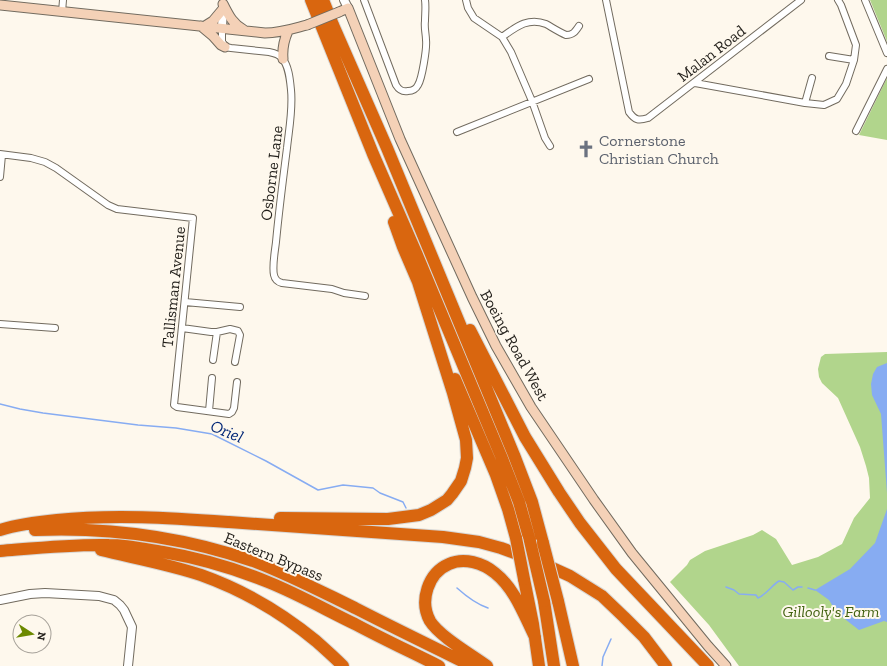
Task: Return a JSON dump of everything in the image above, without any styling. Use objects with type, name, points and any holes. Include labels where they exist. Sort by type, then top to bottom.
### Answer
[{"type":"highway","points":[[304,0],[323,45],[351,101]]},
{"type":"highway","points":[[310,0],[519,502],[544,601],[554,666]]},
{"type":"highway","points":[[324,0],[333,25],[430,251],[532,502],[558,601],[573,666]]},
{"type":"highway","points":[[373,154],[403,246],[446,358],[496,475],[508,509],[516,538],[539,666]]},
{"type":"highway","points":[[430,251],[525,437],[559,492],[616,569],[708,666]]},
{"type":"highway","points":[[188,519],[388,519],[419,515],[432,510],[447,500],[461,481],[466,468],[466,440],[418,282]]},
{"type":"highway","points":[[0,530],[28,523],[87,517],[143,517],[443,537],[478,542],[501,548],[570,576],[602,596],[644,637],[666,666]]},
{"type":"highway","name":"Eastern Bypass","points":[[0,530],[48,529],[114,531],[156,536],[211,548],[275,570],[317,589],[472,666]]},
{"type":"highway","name":"Eastern Bypass","points":[[0,551],[109,544],[130,546],[184,556],[226,567],[289,591],[439,666]]},
{"type":"highway","points":[[78,545],[168,565],[201,575],[242,592],[274,610],[302,630],[343,666]]},
{"type":"highway","points":[[487,666],[439,631],[430,620],[425,605],[427,589],[431,580],[438,571],[449,564],[460,561],[468,561],[488,568],[496,573],[514,595],[535,637]]},
{"type":"highway","points":[[558,601],[567,666]]},
{"type":"highway","points":[[376,635],[424,666]]},
{"type":"main road","points":[[0,5],[29,4],[62,12],[275,33],[288,31],[307,25],[344,7]]},
{"type":"main road","points":[[203,26],[213,21],[223,4]]},
{"type":"main road","points":[[223,4],[230,17],[238,27],[245,31]]},
{"type":"main road","name":"Boeing Road West","points":[[344,7],[400,139],[472,297],[496,346],[531,407],[594,500],[632,552],[726,666]]},
{"type":"main road","points":[[203,26],[221,45],[225,47]]},
{"type":"main road","points":[[283,59],[283,45],[288,31]]},
{"type":"street","points":[[62,12],[63,0]]},
{"type":"street","points":[[364,0],[396,85],[401,91],[405,92],[414,90],[420,79],[426,42],[424,21],[426,7],[425,0]]},
{"type":"street","points":[[466,0],[468,8],[474,18],[502,37],[514,58],[532,101],[545,138],[550,146]]},
{"type":"street","name":"Malan Road","points":[[606,0],[629,112],[634,119],[642,120],[648,118],[695,83],[801,0]]},
{"type":"street","points":[[695,83],[805,103],[824,105],[837,99],[846,84],[854,60],[856,44],[838,0]]},
{"type":"street","points":[[865,0],[887,53]]},
{"type":"street","points":[[223,4],[222,41],[225,47],[269,52],[278,55],[283,59]]},
{"type":"street","points":[[502,37],[517,26],[531,21],[541,23],[570,35],[573,34],[579,26]]},
{"type":"street","points":[[829,56],[854,60]]},
{"type":"street","name":"Osborne Lane","points":[[283,59],[288,72],[292,98],[277,232],[274,276],[278,282],[325,288],[365,296]]},
{"type":"street","points":[[856,131],[887,69]]},
{"type":"street","points":[[805,103],[812,78]]},
{"type":"street","points":[[457,132],[589,79]]},
{"type":"street","points":[[0,177],[1,154]]},
{"type":"street","name":"Tallisman Avenue","points":[[1,154],[31,158],[45,162],[113,208],[193,218],[174,405],[176,407],[229,414],[234,408],[237,382]]},
{"type":"street","points":[[185,302],[240,307]]},
{"type":"street","points":[[0,324],[55,328]]},
{"type":"street","points":[[182,328],[211,332],[230,329],[238,331],[240,335],[235,362]]},
{"type":"street","points":[[213,360],[217,332]]},
{"type":"street","points":[[209,411],[212,378]]},
{"type":"street","points":[[0,600],[30,594],[45,593],[100,596],[114,600],[124,610],[132,627],[128,666]]},
{"type":"green space","points":[[870,0],[887,0],[887,42],[886,39]]},
{"type":"green space","points":[[887,78],[887,140],[859,135]]},
{"type":"green space","name":"Gillooly's Farm","points":[[887,352],[887,666],[739,666],[709,625],[670,582],[690,560],[705,551],[753,535],[762,530],[776,539],[792,565],[818,557],[842,544],[854,518],[870,498],[869,478],[860,447],[838,398],[822,383],[819,377],[818,369],[821,357],[825,354]]},
{"type":"water","points":[[887,363],[887,493],[881,414],[872,395],[871,384],[873,374],[877,367]]},
{"type":"water","points":[[887,509],[887,622],[884,621],[859,630],[837,613],[829,600],[815,590],[850,569],[875,543]]},
{"type":"waterway","name":"Oriel","points":[[0,404],[43,413],[138,425],[176,428],[212,434],[266,461],[318,490],[343,485],[373,488],[380,493],[403,502],[406,508]]},
{"type":"waterway","points":[[726,587],[739,594],[756,595],[758,598],[779,581],[784,582],[793,590],[798,587],[802,587]]},
{"type":"waterway","points":[[457,588],[472,600],[488,608]]},
{"type":"waterway","points":[[808,588],[815,590]]},
{"type":"waterway","points":[[602,666],[603,657],[611,639]]},
{"type":"place","name":"Cornerstone Christian Church","points":[[586,149]]}]
